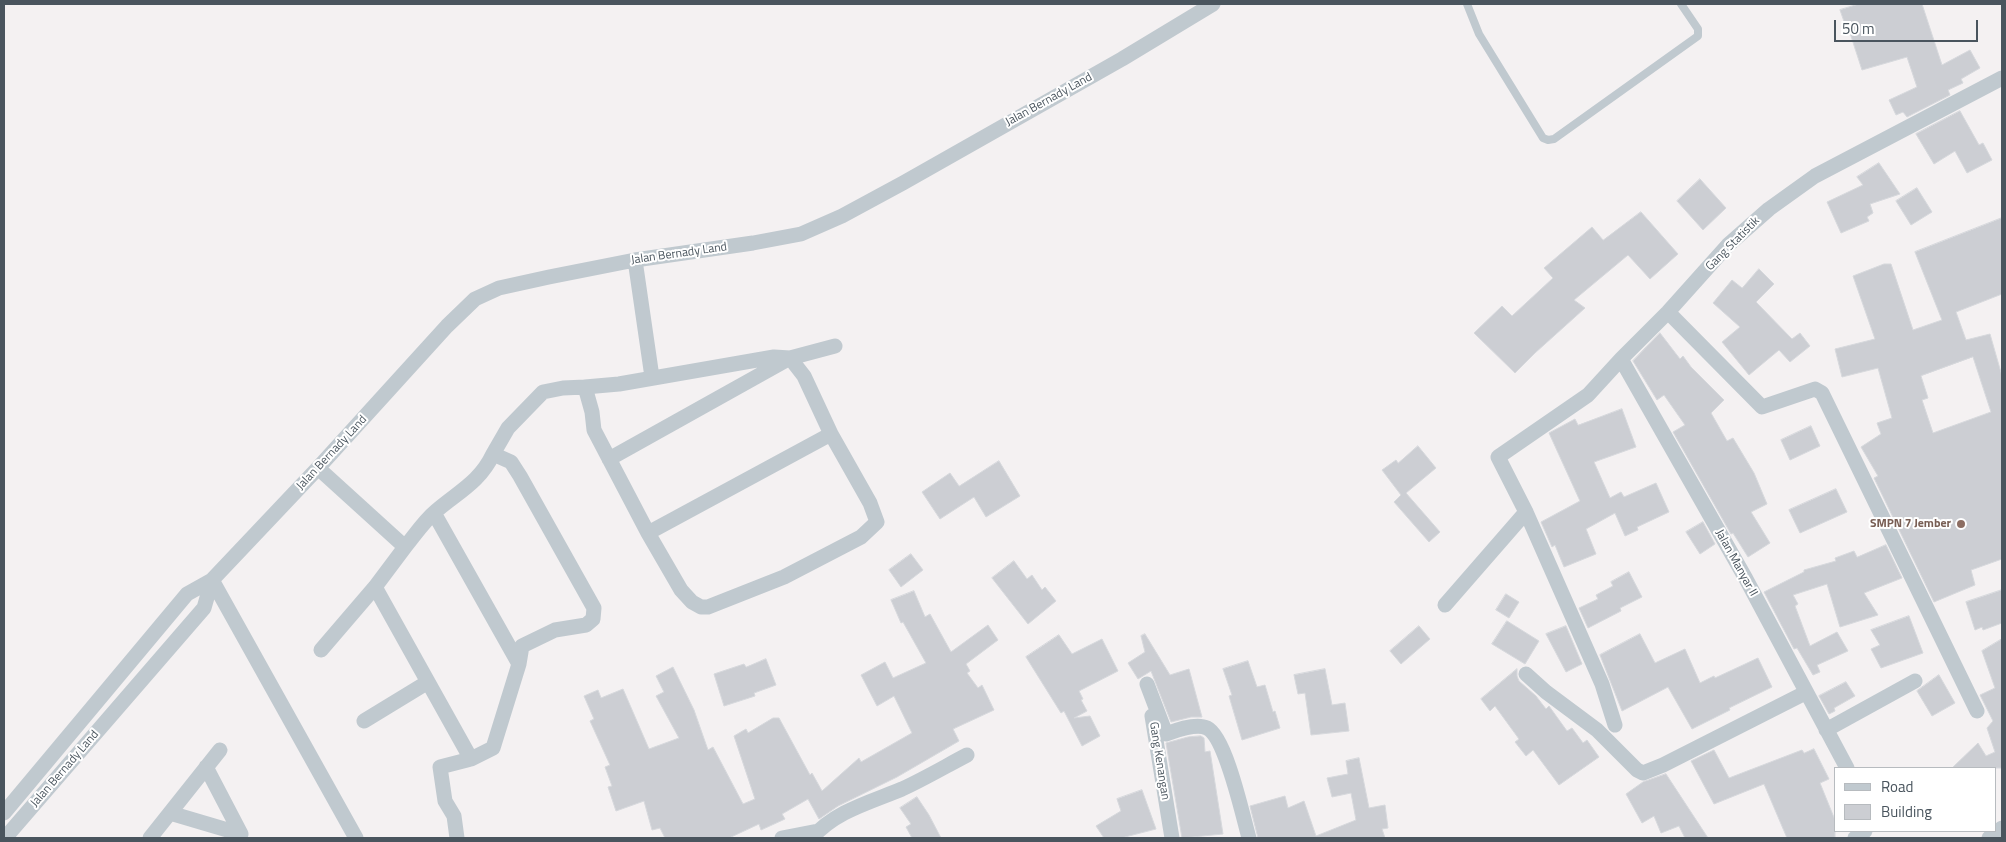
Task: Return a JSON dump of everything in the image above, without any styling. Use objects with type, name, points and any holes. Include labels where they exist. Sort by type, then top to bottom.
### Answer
[{"type":"street","name":"Jalan Bernady Land","points":[[4,813],[187,594],[212,580],[475,299],[499,288],[635,260],[753,243],[809,231],[842,216],[903,183],[1122,60],[1213,4]]},
{"type":"street","name":"Gang Statistik","points":[[1526,512],[1498,458],[1588,395],[1668,312],[1728,245],[1769,209],[1815,176],[2002,78]]},
{"type":"street","points":[[635,260],[652,377]]},
{"type":"street","points":[[1668,312],[1762,407],[1815,389],[1822,393],[1977,711]]},
{"type":"street","points":[[609,459],[790,358],[835,346]]},
{"type":"street","points":[[321,650],[434,513],[475,480],[486,468],[508,428],[544,392],[563,388],[619,384],[774,357],[790,358],[804,376],[831,434],[870,503],[877,522],[861,536],[784,577],[708,608],[700,607],[692,602],[681,590],[609,459],[594,430],[592,412],[585,387]]},
{"type":"street","name":"Jalan Manyar II","points":[[1621,359],[1746,579],[1846,767]]},
{"type":"street","points":[[648,533],[831,434]]},
{"type":"street","points":[[457,838],[454,816],[445,801],[440,767],[471,759],[493,748],[519,664],[522,646],[555,630],[586,625],[593,619],[594,608],[520,476],[510,462],[493,454]]},
{"type":"street","points":[[318,468],[405,547]]},
{"type":"street","points":[[1445,605],[1526,512],[1602,684],[1615,725]]},
{"type":"street","points":[[434,513],[519,664]]},
{"type":"street","name":"Jalan Bernady Land","points":[[5,838],[204,608],[212,580]]},
{"type":"street","points":[[212,580],[356,838]]},
{"type":"street","points":[[375,586],[471,759]]},
{"type":"street","points":[[1526,674],[1546,692],[1596,730],[1637,770],[1643,773],[1663,765],[1806,693]]},
{"type":"street","points":[[1826,730],[1915,681]]},
{"type":"street","points":[[364,721],[428,682]]},
{"type":"street","name":"Gang Kenangan","points":[[1172,838],[1147,684],[1166,734],[1198,727],[1208,728],[1214,734],[1220,744],[1231,776],[1248,838]]},
{"type":"street","points":[[150,838],[220,750]]},
{"type":"street","points":[[782,838],[815,834],[835,818],[862,804],[903,788],[967,755]]},
{"type":"street","points":[[206,767],[248,836]]},
{"type":"street","points":[[170,813],[248,836]]},
{"type":"street","points":[[1989,838],[2002,828]]},
{"type":"lane","points":[[1467,4],[1479,34],[1543,138],[1548,140],[1554,139],[1698,36],[1698,29],[1681,4]]},
{"type":"building","points":[[1859,4],[1922,4],[1942,65],[1970,50],[1980,68],[1961,79],[1963,83],[1948,90],[1950,95],[1907,117],[1903,112],[1896,115],[1889,100],[1917,87],[1907,57],[1862,70],[1849,30],[1847,30],[1840,10]]},
{"type":"building","points":[[1960,111],[1979,145],[1983,143],[1992,160],[1967,173],[1955,151],[1934,164],[1916,134]]},
{"type":"building","points":[[1879,163],[1900,194],[1870,204],[1873,213],[1867,217],[1869,221],[1841,233],[1827,202],[1863,185],[1857,177]]},
{"type":"building","points":[[1700,179],[1726,208],[1703,230],[1677,201]]},
{"type":"building","points":[[1917,188],[1932,212],[1911,225],[1896,201]]},
{"type":"building","points":[[1641,212],[1678,254],[1650,279],[1628,255],[1574,300],[1585,308],[1515,373],[1474,333],[1502,306],[1512,316],[1553,278],[1544,268],[1592,227],[1603,240]]},
{"type":"building","name":"SMPN 7 Jember","points":[[2002,218],[2002,294],[1956,312],[1966,340],[1990,334],[2002,376],[2002,559],[1971,570],[1975,585],[1934,602],[1874,478],[1878,476],[1861,447],[1881,434],[1877,423],[1892,418],[1878,368],[1842,377],[1835,349],[1875,339],[1853,276],[1884,264],[1891,264],[1913,330],[1942,320],[1915,252]],"holes":[[[1973,357],[1991,412],[1933,433],[1922,400],[1928,398],[1921,376]]]},
{"type":"building","points":[[1759,269],[1774,284],[1756,302],[1792,339],[1800,333],[1810,346],[1790,362],[1779,350],[1749,375],[1722,342],[1740,327],[1713,303],[1732,280],[1742,288]]},
{"type":"building","points":[[1660,333],[1680,359],[1683,356],[1691,367],[1724,400],[1711,413],[1727,441],[1733,438],[1754,473],[1767,504],[1751,512],[1770,543],[1748,557],[1733,533],[1731,534],[1673,432],[1685,425],[1664,395],[1657,400],[1633,361]]},
{"type":"building","points":[[1622,409],[1636,447],[1594,462],[1610,498],[1621,492],[1624,497],[1656,483],[1669,512],[1637,527],[1638,530],[1625,536],[1615,513],[1586,529],[1596,554],[1564,567],[1555,545],[1552,547],[1541,522],[1580,501],[1549,433],[1575,419],[1578,425]]},
{"type":"building","points":[[1811,426],[1820,446],[1790,460],[1781,440]]},
{"type":"building","points":[[1418,446],[1436,468],[1406,493],[1440,532],[1429,542],[1394,502],[1401,495],[1382,470],[1396,460],[1398,463]]},
{"type":"building","points":[[999,461],[1020,496],[986,517],[974,497],[940,519],[922,492],[950,473],[959,486]]},
{"type":"building","points":[[1836,489],[1847,512],[1800,533],[1789,510]]},
{"type":"building","points":[[1703,522],[1715,544],[1700,554],[1686,532]]},
{"type":"building","points":[[1886,545],[1902,578],[1864,593],[1878,615],[1840,627],[1827,584],[1793,595],[1798,604],[1795,606],[1810,646],[1837,632],[1848,651],[1817,665],[1820,672],[1813,675],[1797,648],[1794,649],[1764,592],[1804,572],[1804,570],[1836,561],[1835,558],[1854,551],[1857,557]]},
{"type":"building","points":[[911,554],[923,570],[901,587],[889,570]]},
{"type":"building","points":[[1014,561],[1027,579],[1032,575],[1042,590],[1045,587],[1056,601],[1028,624],[992,578]]},
{"type":"building","points":[[1629,572],[1642,597],[1620,608],[1621,611],[1588,628],[1579,608],[1598,599],[1596,595],[1613,586],[1611,582]]},
{"type":"building","points":[[2002,590],[2002,623],[1983,630],[1982,627],[1975,630],[1966,602]]},
{"type":"building","points":[[914,591],[925,617],[930,614],[951,652],[988,625],[998,640],[966,664],[970,671],[967,673],[978,688],[982,685],[994,710],[953,729],[959,741],[897,777],[838,806],[819,819],[808,799],[782,814],[785,819],[761,830],[759,824],[729,838],[665,838],[660,828],[652,830],[644,801],[616,811],[608,787],[612,786],[605,767],[610,765],[590,721],[594,719],[584,696],[598,690],[601,698],[623,689],[649,749],[679,738],[656,696],[664,692],[656,676],[673,667],[694,710],[708,750],[713,747],[743,804],[755,799],[734,736],[746,729],[748,733],[773,718],[779,718],[810,775],[812,773],[822,791],[859,758],[861,762],[912,733],[894,696],[877,706],[861,675],[885,662],[893,678],[926,663],[903,622],[901,623],[891,600]]},
{"type":"building","points":[[1506,594],[1519,602],[1509,618],[1496,610]]},
{"type":"building","points":[[1909,616],[1923,653],[1881,668],[1871,649],[1880,645],[1871,630]]},
{"type":"building","points":[[1507,621],[1539,641],[1525,664],[1492,644]]},
{"type":"building","points":[[1419,626],[1430,639],[1401,664],[1390,651]]},
{"type":"building","points":[[1566,626],[1582,664],[1566,672],[1546,634]]},
{"type":"building","points":[[1145,634],[1170,675],[1189,669],[1202,717],[1191,717],[1171,722],[1151,671],[1138,679],[1128,663],[1145,652],[1141,636]]},
{"type":"building","points":[[1640,634],[1655,663],[1685,649],[1700,683],[1758,658],[1772,687],[1692,729],[1668,687],[1622,711],[1600,655]]},
{"type":"building","points":[[1059,635],[1072,654],[1102,639],[1118,671],[1079,691],[1087,711],[1074,718],[1090,716],[1100,736],[1082,746],[1064,711],[1061,713],[1026,657]]},
{"type":"building","points":[[2002,639],[2002,768],[1953,767],[1978,743],[1986,756],[1995,752],[1987,728],[1993,721],[1980,695],[1995,688],[1982,651]]},
{"type":"building","points":[[766,659],[776,685],[754,693],[755,696],[724,706],[714,674],[744,664],[746,667]]},
{"type":"building","points":[[1248,661],[1257,687],[1265,685],[1280,728],[1242,740],[1229,696],[1232,695],[1223,669]]},
{"type":"building","points":[[1325,669],[1332,705],[1345,703],[1349,731],[1311,735],[1305,693],[1298,694],[1294,675]]},
{"type":"building","points":[[1517,669],[1519,681],[1536,696],[1546,709],[1549,706],[1567,731],[1572,728],[1583,743],[1587,740],[1599,757],[1559,785],[1533,750],[1526,756],[1515,742],[1519,739],[1495,706],[1490,711],[1481,699]]},
{"type":"building","points":[[1939,675],[1955,703],[1932,716],[1917,691]]},
{"type":"building","points":[[1846,682],[1855,696],[1834,708],[1835,711],[1829,714],[1819,696]]},
{"type":"building","points":[[1201,736],[1204,738],[1205,752],[1210,751],[1223,834],[1182,838],[1166,743],[1188,737]]},
{"type":"building","points":[[1814,749],[1829,779],[1820,783],[1834,818],[1835,838],[1787,838],[1764,784],[1714,804],[1691,761],[1714,750],[1729,778],[1802,750],[1804,753]]},
{"type":"building","points":[[1359,758],[1369,808],[1385,805],[1388,828],[1382,829],[1385,838],[1258,838],[1250,806],[1285,796],[1288,808],[1304,801],[1316,836],[1356,820],[1351,793],[1332,797],[1327,778],[1348,774],[1346,761]]},
{"type":"building","points":[[1666,774],[1708,838],[1685,838],[1679,826],[1661,833],[1654,816],[1642,823],[1626,794],[1643,782]]},
{"type":"building","points":[[1142,790],[1156,829],[1121,838],[1104,838],[1096,826],[1121,811],[1117,799]]},
{"type":"building","points":[[917,797],[941,838],[912,838],[906,827],[911,824],[900,808]]},
{"type":"place","name":"SMPN 7 Jember","points":[[1961,524]]}]
